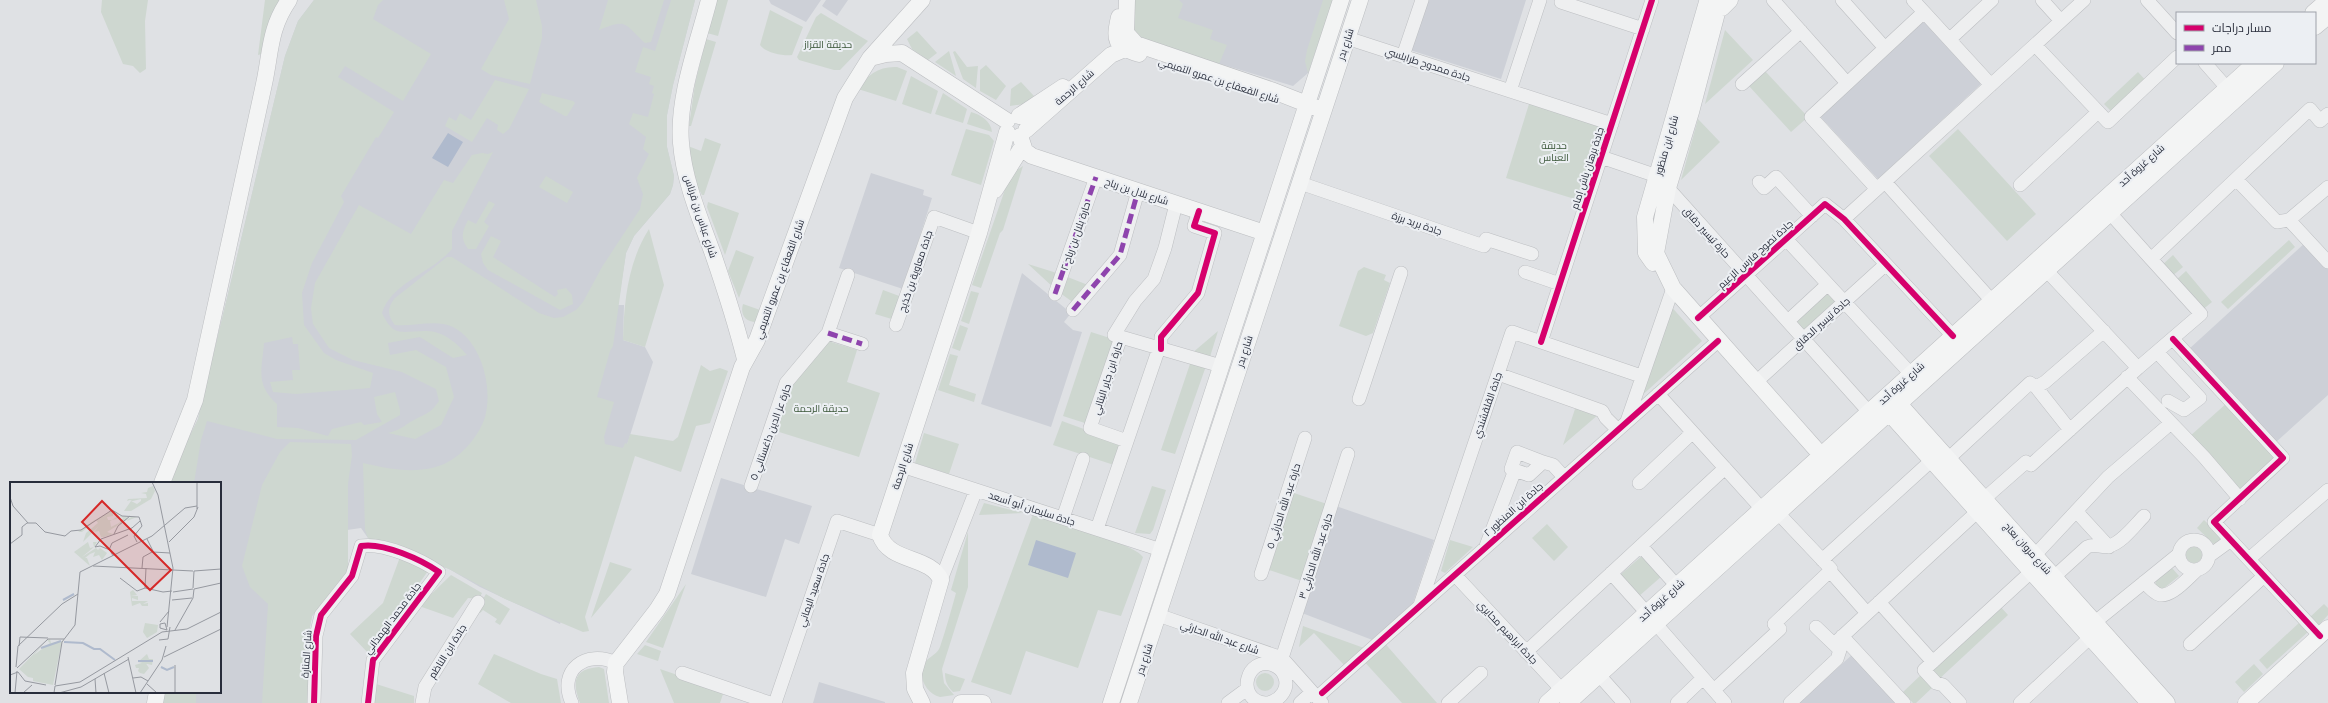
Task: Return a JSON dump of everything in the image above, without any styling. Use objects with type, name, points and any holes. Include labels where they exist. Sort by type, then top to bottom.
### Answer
[{"type":"main road","points":[[162,482],[195,400],[267,71],[272,36],[289,0]]},
{"type":"main road","points":[[267,71],[288,20],[301,0]]},
{"type":"main road","name":"شارع عباس بن فرناس","points":[[709,0],[688,82],[682,115],[681,143],[691,190],[735,319],[745,359]]},
{"type":"main road","name":"شارع القعقاع بن عمرو التميمي","points":[[616,663],[657,610],[667,594],[745,359],[757,340],[762,328],[845,98],[870,58],[922,0]]},
{"type":"main road","points":[[1120,0],[1125,39]]},
{"type":"main road","points":[[1125,39],[1127,0]]},
{"type":"main road","name":"شارع بدر","points":[[1111,703],[1265,233],[1301,103],[1341,0]]},
{"type":"main road","name":"شارع بدر","points":[[1129,703],[1360,0]]},
{"type":"main road","points":[[2314,12],[2328,0]]},
{"type":"main road","name":"شارع ابن منظور","points":[[1715,3],[1657,176],[1646,217],[1646,253],[1660,273],[1698,318],[1821,455]]},
{"type":"main road","name":"شارع ابن منظور","points":[[1671,285],[1656,253],[1668,188],[1691,112],[1715,3]]},
{"type":"main road","points":[[2316,26],[2328,16]]},
{"type":"main road","points":[[870,58],[886,54],[902,53],[897,40],[898,26]]},
{"type":"main road","name":"شارع القعقاع بن عمرو التميمي","points":[[1125,39],[1324,110]]},
{"type":"main road","name":"شارع الرحمة","points":[[880,535],[989,200],[1017,130],[1112,55],[1125,39]]},
{"type":"main road","name":"شارع بلال بن رباح","points":[[902,53],[1017,130],[1032,156],[1265,233]]},
{"type":"main road","name":"شارع غزوة أحد","points":[[1565,697],[1652,618],[1778,513],[1885,405],[1911,374],[2254,64]]},
{"type":"main road","name":"شارع غزوة أحد","points":[[1547,703],[1565,697],[1599,675],[1652,618],[1677,586],[1821,455],[1885,405],[2046,270],[2275,64]]},
{"type":"main road","name":"شارع الرحمة","points":[[989,200],[1017,130]]},
{"type":"main road","points":[[735,319],[749,332],[757,332],[762,328]]},
{"type":"main road","name":"شارع مروان بعاج","points":[[1885,405],[1948,459],[2032,571],[2095,629],[2167,703]]},
{"type":"main road","name":"شارع مروان بعاج","points":[[1885,405],[1932,460],[2034,555],[2054,577],[2095,629],[2149,703]]},
{"type":"main road","points":[[880,535],[888,548],[934,570],[941,580],[914,673],[915,689],[922,703]]},
{"type":"main road","points":[[2246,703],[2324,632]]},
{"type":"main road","points":[[616,663],[615,672],[620,703]]},
{"type":"main road","points":[[155,703],[157,693]]},
{"type":"main road","points":[[961,703],[983,703]]},
{"type":"street","points":[[1403,56],[1422,0]]},
{"type":"street","points":[[1510,91],[1540,0]]},
{"type":"street","name":"جادة برهان باش إمام","points":[[1541,342],[1652,0]]},
{"type":"street","points":[[1773,0],[1847,83]]},
{"type":"street","points":[[1842,0],[1885,48]]},
{"type":"street","points":[[1913,0],[1992,85]]},
{"type":"street","points":[[1950,39],[1992,0]]},
{"type":"street","points":[[2042,0],[2061,21]]},
{"type":"street","points":[[1953,336],[1844,219],[2084,0]]},
{"type":"street","points":[[2147,0],[2176,32]]},
{"type":"street","points":[[1561,2],[1643,29]]},
{"type":"street","points":[[1924,12],[1810,117],[1881,186],[1992,301]]},
{"type":"street","points":[[1742,84],[1801,31]]},
{"type":"street","name":"جادة ممدوح طرابلسي","points":[[1347,38],[1612,124]]},
{"type":"street","points":[[2035,44],[2108,122],[2176,58]]},
{"type":"street","points":[[2206,64],[2227,88]]},
{"type":"street","points":[[2151,259],[2310,109],[2326,121]]},
{"type":"street","points":[[2020,185],[2098,112]]},
{"type":"street","points":[[1601,157],[1657,176]]},
{"type":"street","name":"حارة بلال بن رباح ٢","points":[[1054,294],[1096,177]]},
{"type":"street","points":[[1759,182],[1764,188],[1776,177],[1812,216]]},
{"type":"street","points":[[2236,178],[2277,222],[2290,220],[2328,187]]},
{"type":"street","name":"جادة بريد برزة","points":[[1300,183],[1484,246],[1486,239],[1532,254]]},
{"type":"street","name":"حارة تيسير دقاق","points":[[1668,188],[1803,339],[1885,405]]},
{"type":"street","points":[[1073,310],[1120,255],[1138,191]]},
{"type":"street","name":"حارة ابن جابر البتاني","points":[[1127,441],[1090,428],[1121,338],[1114,335],[1135,302],[1154,279],[1165,248],[1176,204]]},
{"type":"street","name":"جادة نصوح فارس الزعيم","points":[[1698,318],[1825,204],[1844,219]]},
{"type":"street","points":[[1097,529],[1160,349],[1162,337],[1198,293],[1215,233],[1194,226],[1199,211]]},
{"type":"street","points":[[1838,640],[2026,462],[2031,465],[2127,377],[2201,314],[2110,213]]},
{"type":"street","name":"جادة معاوية بن حُدَيج","points":[[896,325],[934,217],[979,233]]},
{"type":"street","points":[[2290,220],[2328,262]]},
{"type":"street","points":[[1786,239],[1911,374]]},
{"type":"street","name":"جادة تيسير الدقاق","points":[[1756,382],[1886,264]]},
{"type":"street","points":[[2046,270],[2138,368]]},
{"type":"street","points":[[1525,272],[1560,284]]},
{"type":"street","points":[[1359,398],[1401,273]]},
{"type":"street","name":"حارة عز الدين داغستاني ٥","points":[[751,486],[786,384],[828,333],[848,275]]},
{"type":"street","points":[[1498,374],[1602,411],[1622,426],[1642,376],[1671,285]]},
{"type":"street","points":[[1788,321],[1828,285]]},
{"type":"street","points":[[2036,387],[2045,382],[2104,331]]},
{"type":"street","name":"جادة القلقشندي","points":[[1420,606],[1512,332],[1642,376]]},
{"type":"street","points":[[828,333],[862,344]]},
{"type":"street","points":[[1121,338],[1221,366]]},
{"type":"street","points":[[2173,339],[2283,458],[2214,522],[2264,576],[2324,632]]},
{"type":"street","name":"جادة ابن المنظور ٢","points":[[1300,703],[1319,696],[1718,341]]},
{"type":"street","points":[[2157,352],[2200,398],[2184,410],[2168,401]]},
{"type":"street","points":[[2127,377],[2240,499]]},
{"type":"street","points":[[1948,459],[2030,383],[2036,387],[2070,430]]},
{"type":"street","points":[[1658,394],[1762,509]]},
{"type":"street","points":[[2034,555],[2108,477],[2171,423]]},
{"type":"street","points":[[1639,483],[1692,432]]},
{"type":"street","name":"حارة عبد الله الحارثي ٥","points":[[1261,574],[1305,438]]},
{"type":"street","points":[[1543,462],[1529,475],[1511,469],[1517,452],[1553,465],[1564,478]]},
{"type":"street","name":"حارة عبد الله الحارثي ٣","points":[[1279,662],[1348,454]]},
{"type":"street","points":[[1063,518],[1084,459]]},
{"type":"street","points":[[1822,560],[1932,460]]},
{"type":"street","name":"جادة سليمان أبو أسعد","points":[[902,466],[1161,550]]},
{"type":"street","points":[[1526,652],[1725,468]]},
{"type":"street","points":[[1486,547],[1515,470]]},
{"type":"street","points":[[941,580],[976,490]]},
{"type":"street","points":[[2249,559],[2328,490]]},
{"type":"street","points":[[1502,504],[1517,519]]},
{"type":"street","points":[[2076,512],[2109,546]]},
{"type":"street","points":[[1778,513],[1831,568],[1830,571],[1867,613]]},
{"type":"street","points":[[2054,577],[2092,544],[2109,546],[2117,542],[2144,516]]},
{"type":"street","name":"جادة سعيد اليماني","points":[[775,703],[837,521],[880,535]]},
{"type":"street","points":[[2020,703],[2144,582],[2179,554],[2186,542],[2194,540],[2207,547],[2209,556]]},
{"type":"street","points":[[2144,582],[2156,594],[2163,596],[2171,592],[2205,565],[2209,556],[2230,540]]},
{"type":"street","name":"شارع المنارة","points":[[314,703],[316,636],[321,615],[352,576],[361,546],[381,546],[428,565],[439,572]]},
{"type":"street","points":[[1641,546],[1677,586]]},
{"type":"street","points":[[2179,554],[2180,561],[2184,567],[2197,570]]},
{"type":"street","points":[[1714,690],[1780,629],[1774,624],[1830,571]]},
{"type":"street","points":[[1960,703],[1943,684],[1936,683],[1924,670],[2032,571]]},
{"type":"street","name":"جادة محمد الهمذاني","points":[[368,703],[372,660],[439,572]]},
{"type":"street","points":[[1611,573],[1725,703]]},
{"type":"street","name":"جادة ابراهيم محايري","points":[[1455,575],[1565,697]]},
{"type":"street","points":[[2190,644],[2264,576]]},
{"type":"street","name":"جادة ابن الناظم","points":[[422,703],[425,688],[478,602]]},
{"type":"street","points":[[1879,602],[1933,662]]},
{"type":"street","name":"شارع عبد الله الحارثي","points":[[1158,615],[1279,662]]},
{"type":"street","points":[[1816,627],[1838,640],[1904,703]]},
{"type":"street","points":[[1790,703],[1837,659],[1840,650],[1838,640]]},
{"type":"street","points":[[572,703],[567,685],[569,678],[577,665],[592,658],[606,658],[616,663]]},
{"type":"street","points":[[1279,662],[1284,675],[1286,688],[1283,694],[1270,703],[1254,700],[1247,689],[1248,676],[1251,670],[1263,664],[1279,662],[1319,696]]},
{"type":"street","points":[[682,673],[770,703]]},
{"type":"street","points":[[1448,703],[1482,673]]},
{"type":"street","points":[[1599,675],[1624,703]]},
{"type":"street","points":[[1677,703],[1703,678]]},
{"type":"street","points":[[1228,703],[1247,689]]},
{"type":"shaded area","points":[[314,0],[695,0],[673,85],[667,115],[667,147],[674,176],[673,185],[670,194],[634,236],[626,253],[618,305],[624,305],[623,340],[645,347],[653,362],[627,445],[623,448],[560,624],[480,587],[449,569],[368,538],[361,528],[347,530],[348,575],[312,616],[309,632],[308,703],[158,703],[160,693],[221,693],[221,482],[167,482],[198,419],[285,56],[298,21]]},
{"type":"shaded area","points":[[769,0],[821,0],[806,22],[771,4]]},
{"type":"shaded area","points":[[826,0],[848,0],[837,16],[822,6]]},
{"type":"shaded area","points":[[1130,0],[1333,0],[1308,73],[1293,86],[1135,38]]},
{"type":"shaded area","points":[[1426,0],[1526,0],[1501,79],[1410,50]]},
{"type":"shaded area","points":[[1922,18],[1982,83],[1878,179],[1818,114]]},
{"type":"shaded area","points":[[871,173],[924,190],[923,195],[932,198],[903,289],[839,268]]},
{"type":"shaded area","points":[[2306,242],[2328,266],[2328,395],[2275,443],[2189,349]]},
{"type":"shaded area","points":[[1022,273],[1071,313],[1064,322],[1073,330],[1082,332],[1051,427],[981,404]]},
{"type":"shaded area","points":[[721,478],[812,506],[799,544],[785,539],[766,597],[691,574]]},
{"type":"shaded area","points":[[1336,506],[1434,540],[1412,606],[1375,641],[1302,613]]},
{"type":"shaded area","points":[[1854,653],[1899,703],[1799,703]]},
{"type":"shaded area","points":[[819,682],[885,702],[885,703],[813,703]]},
{"type":"green space","points":[[102,0],[148,0],[145,21],[146,69],[140,73],[133,66],[123,64],[101,12]]},
{"type":"green space","points":[[265,0],[286,0],[265,53],[258,55]]},
{"type":"green space","points":[[314,0],[383,0],[378,5],[373,19],[431,54],[403,101],[345,66],[338,77],[394,112],[378,138],[376,137],[341,196],[344,202],[312,263],[302,293],[304,325],[324,353],[336,360],[373,373],[370,388],[296,394],[273,392],[270,382],[293,380],[292,370],[300,370],[298,344],[293,344],[292,337],[264,343],[261,369],[263,383],[265,390],[277,404],[277,427],[298,428],[328,436],[332,429],[361,422],[364,425],[382,422],[377,414],[374,397],[395,392],[400,415],[356,440],[277,439],[207,421],[201,440],[194,482],[167,482],[198,419],[285,56],[298,21]]},
{"type":"green space","points":[[504,0],[536,0],[542,26],[542,38],[530,84],[491,75],[481,69],[509,19]]},
{"type":"green space","points":[[608,0],[664,0],[651,42],[645,43],[629,27],[621,24],[615,24],[599,30]]},
{"type":"green space","points":[[671,0],[695,0],[673,85],[667,115],[667,147],[674,176],[673,185],[670,194],[634,236],[626,253],[613,346],[610,351],[597,397],[614,402],[604,437],[605,444],[623,448],[625,443],[627,444],[630,434],[673,441],[678,437],[701,365],[710,371],[720,368],[728,371],[710,423],[696,426],[681,472],[635,456],[585,617],[589,631],[583,632],[505,599],[449,569],[368,538],[365,530],[363,463],[404,470],[424,469],[444,464],[457,456],[469,445],[479,431],[485,417],[487,393],[483,367],[478,354],[463,334],[453,327],[432,323],[395,325],[389,315],[390,305],[395,298],[447,257],[452,257],[539,313],[554,318],[563,317],[576,310],[583,302],[602,267],[640,209],[643,194],[637,178],[649,154],[643,149],[646,137],[629,124],[633,113],[648,117],[654,94],[652,93],[654,86],[649,84],[651,77],[635,72],[643,47],[655,51]]},
{"type":"green space","points":[[716,0],[728,0],[718,36],[707,33]]},
{"type":"green space","points":[[1130,0],[1179,0],[1183,4],[1178,18],[1213,30],[1210,39],[1227,45],[1219,64],[1135,38]]},
{"type":"green space","points":[[1323,0],[1333,0],[1308,73],[1305,61],[1307,50]]},
{"type":"green space","points":[[770,10],[803,27],[792,55],[775,53],[766,50],[760,45]]},
{"type":"green space","name":"حديقة القزاز","points":[[821,13],[868,41],[840,70],[834,70],[799,60],[797,57],[816,17]]},
{"type":"green space","points":[[1725,30],[1753,60],[1705,104]]},
{"type":"green space","points":[[917,31],[937,53],[928,60],[912,49],[907,39]]},
{"type":"green space","points":[[706,39],[716,42],[691,126],[689,126],[695,84]]},
{"type":"green space","points":[[949,51],[956,76],[935,62]]},
{"type":"green space","points":[[955,51],[967,67],[978,66],[976,88],[963,79],[953,52]]},
{"type":"green space","points":[[986,65],[1006,86],[996,100],[980,91],[980,70]]},
{"type":"green space","points":[[897,67],[907,71],[896,101],[858,89],[874,72],[885,68]]},
{"type":"green space","points":[[1765,71],[1808,117],[1791,132],[1749,86]]},
{"type":"green space","points":[[2138,72],[2148,83],[2114,114],[2104,104]]},
{"type":"green space","points":[[911,76],[938,91],[931,114],[902,104]]},
{"type":"green space","points":[[495,80],[529,89],[509,129],[503,134],[497,130],[498,125],[487,118],[472,142],[445,126],[449,117],[456,121],[460,113],[471,120]]},
{"type":"green space","points":[[1021,82],[1034,96],[1024,104],[1010,106],[1011,89]]},
{"type":"green space","points":[[542,93],[573,101],[575,103],[567,116],[565,116],[539,102]]},
{"type":"green space","points":[[943,93],[967,109],[963,123],[935,114]]},
{"type":"green space","name":"حديقة العباس","points":[[1529,104],[1602,123],[1578,200],[1506,178]]},
{"type":"green space","points":[[971,112],[985,119],[990,125],[992,132],[967,124]]},
{"type":"green space","points":[[1698,119],[1720,142],[1681,180]]},
{"type":"green space","points":[[966,129],[989,135],[994,141],[981,185],[951,175]]},
{"type":"green space","points":[[1958,129],[2036,214],[2007,241],[1929,156]]},
{"type":"green space","points":[[705,138],[721,144],[704,195],[702,195],[696,184],[688,146],[701,151]]},
{"type":"green space","points":[[493,152],[452,231],[452,249],[444,257],[413,278],[394,294],[382,313],[386,321],[395,330],[404,332],[431,331],[443,335],[459,346],[467,355],[453,358],[420,337],[388,343],[390,355],[416,350],[446,367],[454,397],[441,425],[415,439],[388,433],[400,429],[431,411],[439,401],[436,389],[402,372],[353,360],[329,348],[313,324],[311,308],[315,283],[359,205],[411,234],[444,180],[453,183],[472,155],[482,153],[488,154]]},
{"type":"green space","points":[[1023,166],[1003,230],[1000,233],[981,288],[972,285],[1010,175]]},
{"type":"green space","points":[[546,176],[573,192],[567,203],[539,187]]},
{"type":"green space","points":[[489,201],[495,204],[484,222],[489,226],[476,249],[468,249],[463,238],[463,232],[466,224],[468,220],[476,224]]},
{"type":"green space","points":[[708,202],[739,213],[725,255],[707,207]]},
{"type":"green space","points":[[649,229],[664,285],[645,347],[623,340],[628,282],[636,255]]},
{"type":"green space","points":[[491,236],[501,241],[493,257],[555,297],[558,294],[557,290],[566,288],[572,295],[573,304],[560,310],[488,270],[483,263],[481,254]]},
{"type":"green space","points":[[2289,240],[2295,247],[2228,309],[2221,302]]},
{"type":"green space","points":[[736,250],[754,257],[739,298],[728,271]]},
{"type":"green space","points":[[2173,255],[2183,267],[2171,277],[2161,266]]},
{"type":"green space","points":[[1028,264],[1060,274],[1054,288]]},
{"type":"green space","points":[[1364,267],[1386,275],[1384,280],[1390,283],[1373,333],[1366,336],[1339,326],[1358,271]]},
{"type":"green space","points":[[2186,271],[2212,302],[2201,311],[2175,281]]},
{"type":"green space","points":[[1065,276],[1088,285],[1074,303],[1060,293]]},
{"type":"green space","points":[[1827,285],[1843,302],[1803,339],[1788,321]]},
{"type":"green space","points":[[883,290],[902,297],[895,320],[875,314]]},
{"type":"green space","points":[[971,291],[979,293],[969,324],[961,321]]},
{"type":"green space","points":[[1668,303],[1702,341],[1638,399]]},
{"type":"green space","points":[[743,304],[763,311],[756,322],[749,321],[744,317],[742,311]]},
{"type":"green space","points":[[960,325],[968,328],[960,351],[952,348]]},
{"type":"green space","points":[[1218,331],[1209,360],[1191,354]]},
{"type":"green space","points":[[1091,332],[1116,340],[1088,424],[1063,416]]},
{"type":"green space","name":"حديقة الرحمة","points":[[828,341],[857,350],[847,382],[880,393],[859,457],[776,431],[791,383]]},
{"type":"green space","points":[[950,354],[958,356],[949,385],[976,394],[974,402],[938,390]]},
{"type":"green space","points":[[1191,361],[1206,366],[1175,454],[1161,450]]},
{"type":"green space","points":[[2228,402],[2279,459],[2240,494],[2189,437]]},
{"type":"green space","points":[[1576,406],[1599,414],[1563,445]]},
{"type":"green space","points":[[1062,421],[1122,443],[1114,465],[1053,445]]},
{"type":"green space","points":[[924,433],[959,444],[949,474],[915,463]]},
{"type":"green space","points":[[290,442],[351,444],[352,455],[348,484],[348,575],[312,616],[309,632],[308,703],[262,703],[268,604],[250,587],[242,566],[262,485],[280,452]]},
{"type":"green space","points":[[1152,486],[1166,490],[1153,530],[1150,534],[1135,533]]},
{"type":"green space","points":[[1291,492],[1327,504],[1302,581],[1266,569]]},
{"type":"green space","points":[[984,503],[1023,513],[979,515]]},
{"type":"green space","points":[[1033,514],[1110,539],[1137,551],[1143,557],[1121,616],[1098,610],[1078,668],[1026,651],[1011,695],[971,682]]},
{"type":"green space","points":[[2204,520],[2224,539],[2217,547],[2197,528]]},
{"type":"green space","points":[[1547,524],[1568,547],[1554,561],[1532,538]]},
{"type":"green space","points":[[968,532],[968,587],[942,669],[944,683],[954,695],[940,697],[930,691],[923,682],[923,665],[936,653],[940,647],[956,593],[951,590]]},
{"type":"green space","points":[[1450,540],[1473,547],[1445,573],[1441,571]]},
{"type":"green space","points":[[2191,547],[2197,547],[2202,552],[2200,561],[2197,563],[2191,563],[2186,558],[2186,552]]},
{"type":"green space","points":[[1644,554],[1662,576],[1638,597],[1620,575]]},
{"type":"green space","points":[[400,557],[428,571],[369,654],[350,634],[383,603]]},
{"type":"green space","points":[[610,562],[632,569],[591,618]]},
{"type":"green space","points":[[2172,568],[2179,576],[2163,589],[2155,586],[2156,581]]},
{"type":"green space","points":[[451,575],[482,593],[479,599],[468,598],[453,618],[419,606]]},
{"type":"green space","points":[[686,584],[663,648],[646,642]]},
{"type":"green space","points":[[486,594],[510,609],[500,625],[495,622],[497,619],[483,610],[480,613],[476,611]]},
{"type":"green space","points":[[2324,604],[2328,608],[2328,615],[2318,626],[2309,618]]},
{"type":"green space","points":[[1999,605],[2008,615],[1937,681],[1928,671]]},
{"type":"green space","points":[[2300,622],[2309,631],[2267,669],[2259,660]]},
{"type":"green space","points":[[1303,626],[1364,648],[1344,665],[1314,633],[1299,647]]},
{"type":"green space","points":[[1382,640],[1437,703],[1402,703],[1361,658]]},
{"type":"green space","points":[[645,645],[661,651],[658,661],[637,654]]},
{"type":"green space","points":[[494,654],[541,674],[557,679],[561,703],[511,703],[478,684]]},
{"type":"green space","points":[[2254,664],[2263,674],[2244,692],[2235,682]]},
{"type":"green space","points":[[599,667],[604,669],[609,703],[580,703],[576,688],[577,677],[585,670]]},
{"type":"green space","points":[[660,669],[724,691],[720,703],[674,703]]},
{"type":"green space","points":[[945,673],[965,679],[960,691],[953,692],[951,690],[945,678]]},
{"type":"green space","points":[[1265,673],[1271,676],[1274,682],[1271,688],[1265,691],[1259,688],[1256,682],[1259,676]]},
{"type":"green space","points":[[1923,673],[1934,686],[1916,703],[1913,703],[1903,692]]},
{"type":"green space","points":[[373,683],[414,696],[414,703],[373,703]]},
{"type":"green space","points":[[160,693],[196,693],[196,703],[158,703]]},
{"type":"water","points":[[448,133],[463,142],[448,167],[432,158]]},
{"type":"water","points":[[1036,540],[1076,553],[1068,578],[1028,565]]},
{"type":"marked path","points":[[1055,294],[1096,177]]},
{"type":"marked path","points":[[1073,310],[1120,255],[1138,191]]},
{"type":"marked path","points":[[828,333],[862,344]]},
{"type":"cycle path","points":[[1541,342],[1652,0]]},
{"type":"cycle path","points":[[1698,318],[1825,204],[1844,219],[1953,336]]},
{"type":"cycle path","points":[[1161,349],[1161,337],[1198,293],[1215,233],[1194,226],[1199,211]]},
{"type":"cycle path","points":[[2173,339],[2283,458],[2214,522],[2320,636]]},
{"type":"cycle path","points":[[1322,693],[1718,341]]},
{"type":"cycle path","points":[[314,703],[316,636],[321,615],[352,576],[361,546],[370,545],[391,549],[413,557],[439,572],[373,660],[368,703]]}]
